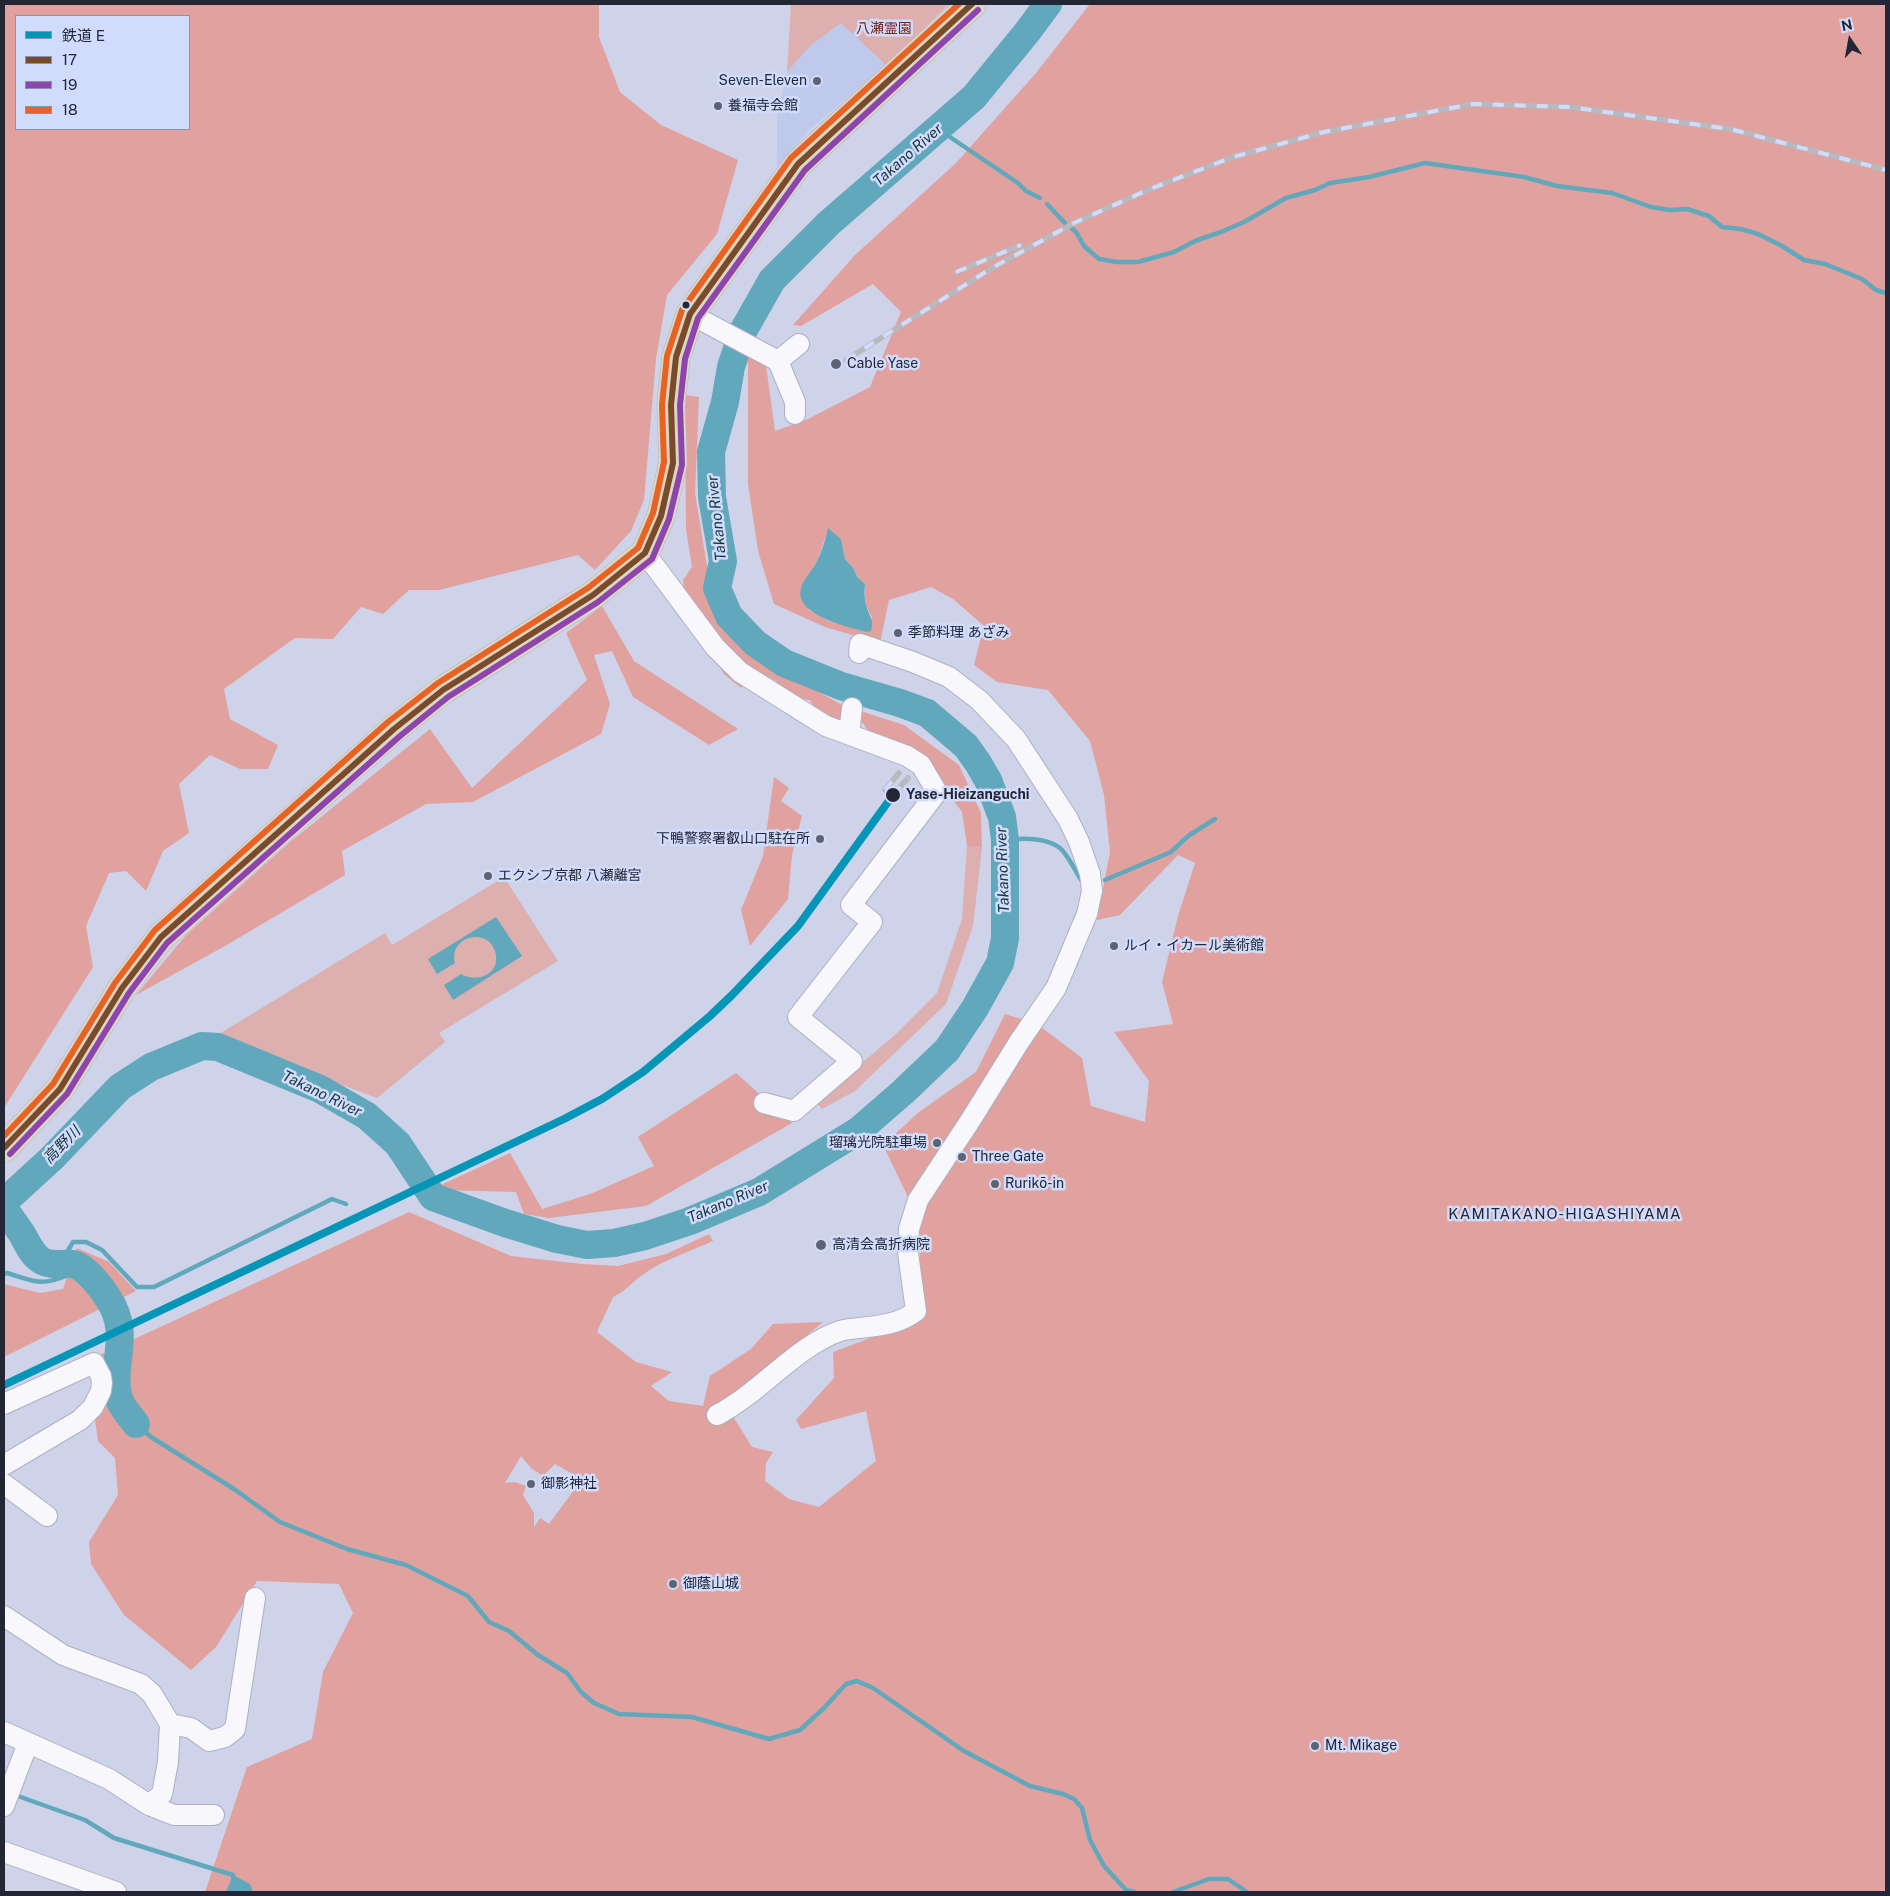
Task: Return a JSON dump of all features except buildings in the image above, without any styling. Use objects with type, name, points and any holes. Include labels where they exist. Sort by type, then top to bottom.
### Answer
[{"type":"highway","points":[[4,1148],[60,1089],[122,988],[162,937],[394,729],[443,690],[593,594],[645,553],[660,516],[672,463],[671,405],[676,357],[798,164],[972,4]]},
{"type":"street","points":[[700,318],[770,356],[795,402],[795,414]]},
{"type":"street","points":[[770,356],[799,344]]},
{"type":"street","points":[[645,553],[716,646],[740,672],[826,726],[907,756],[921,764],[937,792],[852,905],[872,922],[798,1017],[852,1061],[794,1111],[764,1103]]},
{"type":"street","points":[[718,1415],[735,1406],[818,1342],[841,1330],[878,1326],[907,1319],[916,1311],[908,1253],[909,1229],[918,1200],[970,1122],[1019,1042],[1056,988],[1087,914],[1092,891],[1090,874],[1079,842],[1068,820],[1016,739],[979,700],[949,677],[913,662],[860,644],[859,653]]},
{"type":"street","points":[[849,734],[852,708]]},
{"type":"street","points":[[4,1404],[94,1363],[101,1376],[101,1391],[93,1407],[80,1420],[4,1465]]},
{"type":"street","points":[[4,1484],[47,1516]]},
{"type":"street","points":[[170,1724],[191,1728],[209,1741],[225,1737],[235,1729],[255,1598]]},
{"type":"street","points":[[4,1616],[63,1655],[141,1684],[152,1694],[170,1724],[168,1762],[162,1794],[149,1805]]},
{"type":"street","points":[[4,1732],[109,1779],[149,1805],[174,1815],[214,1815]]},
{"type":"street","points":[[7,1796],[28,1743]]},
{"type":"street","points":[[4,1852],[116,1892]]},
{"type":"shaded area","points":[[4,4],[599,4],[599,37],[620,92],[661,125],[738,160],[717,234],[667,295],[656,359],[644,500],[631,531],[595,570],[578,555],[439,590],[409,590],[383,614],[361,607],[333,639],[295,638],[224,689],[230,719],[278,745],[268,769],[240,769],[210,755],[179,784],[189,833],[163,851],[146,891],[126,871],[109,873],[86,926],[93,967],[4,1108]]},
{"type":"shaded area","points":[[1090,4],[1886,4],[1886,1892],[205,1892],[247,1767],[312,1739],[323,1672],[353,1613],[339,1584],[257,1581],[216,1647],[191,1670],[124,1615],[91,1564],[89,1542],[118,1495],[115,1458],[98,1441],[91,1389],[91,1359],[409,1212],[511,1256],[582,1264],[618,1266],[666,1254],[709,1234],[713,1241],[649,1270],[613,1297],[597,1332],[636,1362],[672,1372],[651,1386],[669,1401],[703,1406],[710,1376],[751,1349],[773,1324],[823,1322],[757,1376],[735,1400],[734,1418],[752,1447],[773,1452],[766,1463],[765,1481],[789,1499],[819,1507],[876,1461],[866,1411],[801,1429],[796,1420],[834,1378],[833,1352],[921,1319],[919,1220],[883,1145],[919,1112],[976,1072],[1005,1014],[1037,1024],[1082,1058],[1091,1106],[1145,1122],[1149,1081],[1114,1032],[1173,1024],[1162,982],[1178,916],[1195,863],[1178,855],[1120,915],[1097,920],[1110,852],[1104,795],[1090,741],[1048,690],[997,682],[974,665],[984,626],[953,599],[931,587],[889,600],[880,643],[825,627],[774,604],[758,551],[748,484],[748,356],[766,365],[775,431],[806,420],[870,387],[901,312],[873,284],[801,326],[793,325],[855,255],[956,163],[1036,73]],"holes":[[[827,533],[841,539],[845,559],[854,569],[857,577],[865,584],[866,601],[872,617],[866,632],[829,621],[809,610],[801,588],[817,561]],[[521,1456],[531,1468],[543,1476],[555,1464],[582,1479],[549,1524],[540,1518],[534,1527],[534,1513],[523,1495],[526,1486],[515,1482],[505,1483]]]},
{"type":"shaded area","points":[[841,22],[886,65],[808,131],[777,168],[777,116],[787,72],[811,45]]},
{"type":"shaded area","points":[[685,395],[699,397],[695,493],[707,566],[725,617],[759,658],[842,705],[904,725],[959,765],[981,813],[982,848],[967,846],[962,812],[920,756],[873,737],[856,714],[840,723],[818,713],[810,700],[790,698],[779,692],[776,681],[754,670],[741,688],[724,674],[713,655],[722,645],[707,619],[685,601],[683,580],[692,567],[686,529]]},
{"type":"shaded area","points":[[828,528],[841,539],[845,559],[854,569],[857,577],[865,584],[866,605],[872,622],[871,631],[866,632],[824,618],[805,606],[801,597],[802,584],[819,557]]},
{"type":"shaded area","points":[[602,606],[634,661],[738,729],[709,745],[633,697],[612,651],[594,655],[610,704],[601,734],[473,802],[426,804],[342,851],[345,875],[225,946],[136,995],[186,935],[290,842],[430,729],[472,788],[587,680],[566,633]]},
{"type":"shaded area","points":[[774,777],[789,788],[781,801],[802,816],[792,855],[788,899],[750,946],[741,910],[763,856]]},
{"type":"shaded area","points":[[496,917],[522,956],[453,1000],[444,985],[461,974],[474,978],[481,977],[492,971],[496,959],[491,943],[477,937],[462,941],[454,954],[455,963],[437,974],[428,959]]},
{"type":"shaded area","points":[[736,1073],[792,1123],[646,1206],[549,1218],[524,1214],[516,1192],[442,1190],[441,1185],[510,1153],[542,1209],[590,1194],[654,1166],[638,1137]]},
{"type":"shaded area","points":[[77,1248],[109,1262],[136,1291],[4,1357],[4,1284],[40,1293],[63,1289]]},
{"type":"shaded area","points":[[233,1875],[250,1884],[253,1892],[226,1892]]},
{"type":"green space","name":"八瀬霊園","points":[[791,4],[949,4],[886,65],[841,23],[811,45],[787,72]]},
{"type":"green space","points":[[967,846],[982,848],[973,926],[946,1004],[855,1091],[822,1109],[816,1102],[896,1034],[937,993],[962,919]]},
{"type":"green space","points":[[504,877],[558,961],[439,1033],[445,1042],[377,1098],[214,1037],[385,933],[392,945]]},
{"type":"waterway","name":"Takano River","points":[[4,1202],[52,1158],[120,1087],[151,1067],[202,1046],[218,1047],[320,1089],[367,1116],[398,1144],[433,1197],[505,1223],[557,1239],[587,1245],[614,1243],[645,1236],[690,1221],[759,1192],[858,1131],[947,1050],[975,1008],[1000,963],[1005,938],[1005,840],[1002,817],[988,780],[966,746],[927,713],[841,686],[784,663],[755,643],[729,616],[717,588],[723,561],[712,497],[711,452],[725,402],[731,367],[742,333],[772,280],[829,223],[974,97],[1048,4]]},
{"type":"waterway","points":[[938,129],[1018,183],[1026,191],[1040,198]]},
{"type":"waterway","points":[[1068,225],[1076,232],[1084,246],[1099,259],[1117,262],[1138,262],[1174,252],[1195,241],[1221,232],[1244,222],[1286,198],[1315,190],[1330,183],[1369,177],[1425,163],[1524,177],[1557,186],[1612,193],[1651,207],[1670,210],[1687,209],[1709,216],[1722,227],[1741,229],[1758,234],[1804,260],[1825,264],[1862,279],[1876,290],[1886,293]]},
{"type":"waterway","points":[[1047,204],[1065,223]]},
{"type":"waterway","points":[[1105,880],[1171,852],[1188,836],[1215,819]]},
{"type":"waterway","points":[[1005,840],[1035,839],[1057,846],[1068,857],[1083,883]]},
{"type":"waterway","points":[[4,1274],[7,1273],[44,1282],[59,1279],[68,1275],[67,1252],[73,1242],[86,1242],[102,1250],[137,1287],[154,1287],[332,1199],[346,1204]]},
{"type":"waterway","points":[[4,1208],[32,1252],[38,1258],[49,1263],[77,1265],[92,1278],[108,1298],[119,1324],[120,1337],[117,1374],[119,1399],[136,1424]]},
{"type":"waterway","points":[[136,1424],[151,1437],[234,1489],[280,1522],[347,1549],[406,1565],[468,1596],[489,1622],[509,1631],[538,1655],[567,1673],[581,1692],[594,1703],[619,1714],[692,1717],[769,1739],[800,1730],[846,1684],[857,1681],[873,1688],[964,1751],[1030,1786],[1063,1794],[1074,1799],[1082,1808],[1090,1840],[1104,1866],[1126,1890],[1134,1892]]},
{"type":"waterway","points":[[15,1795],[85,1820],[114,1838],[233,1875],[236,1892]]},
{"type":"waterway","points":[[1173,1892],[1209,1879],[1228,1879],[1247,1892]]},
{"type":"railway","points":[[846,360],[992,268],[1074,223],[1150,189],[1233,157],[1324,132],[1473,104],[1570,107],[1730,129],[1886,170]]},
{"type":"railway","points":[[956,272],[1021,245]]},
{"type":"railway","points":[[885,790],[899,773]]},
{"type":"railway","points":[[893,795],[908,778]]},
{"type":"rail line","name":"E","points":[[4,1385],[564,1119],[602,1099],[643,1072],[710,1016],[798,926],[893,795]]},
{"type":"transit line","name":"18","points":[[4,1136],[53,1084],[115,983],[155,930],[388,722],[438,683],[588,588],[638,548],[653,513],[664,462],[662,405],[667,356],[682,310],[791,158],[959,4]]},
{"type":"transit line","name":"17","points":[[4,1148],[60,1089],[122,988],[161,937],[394,729],[443,690],[593,595],[645,553],[661,516],[673,463],[671,405],[676,357],[690,314],[798,164],[972,4]]},
{"type":"transit line","name":"19","points":[[10,1154],[67,1094],[129,993],[167,943],[400,736],[448,697],[598,602],[652,559],[669,519],[682,465],[680,405],[685,359],[698,318],[805,170],[978,10]]},
{"type":"place","name":"Seven-Eleven","points":[[817,81]]},
{"type":"place","name":"養福寺会館","points":[[718,106]]},
{"type":"place","name":"Cable Yase","points":[[836,364]]},
{"type":"place","name":"季節料理 あざみ","points":[[898,633]]},
{"type":"place","name":"Yase-Hieizanguchi","points":[[893,795]]},
{"type":"place","name":"下鴨警察署叡山口駐在所","points":[[820,839]]},
{"type":"place","name":"エクシブ京都 八瀬離宮","points":[[488,876]]},
{"type":"place","name":"ルイ・イカール美術館","points":[[1114,946]]},
{"type":"place","name":"瑠璃光院駐車場","points":[[937,1143]]},
{"type":"place","name":"Three Gate","points":[[962,1157]]},
{"type":"place","name":"Rurikō-in","points":[[995,1184]]},
{"type":"place","name":"高清会高折病院","points":[[821,1245]]},
{"type":"place","name":"御影神社","points":[[531,1484]]},
{"type":"place","name":"御蔭山城","points":[[673,1584]]},
{"type":"place","name":"Mt. Mikage","points":[[1315,1746]]},
{"type":"district","name":"KAMITAKANO-HIGASHIYAMA","points":[[1565,1214]]},
{"type":"water label","name":"高野川","points":[[62,1145]]}]
